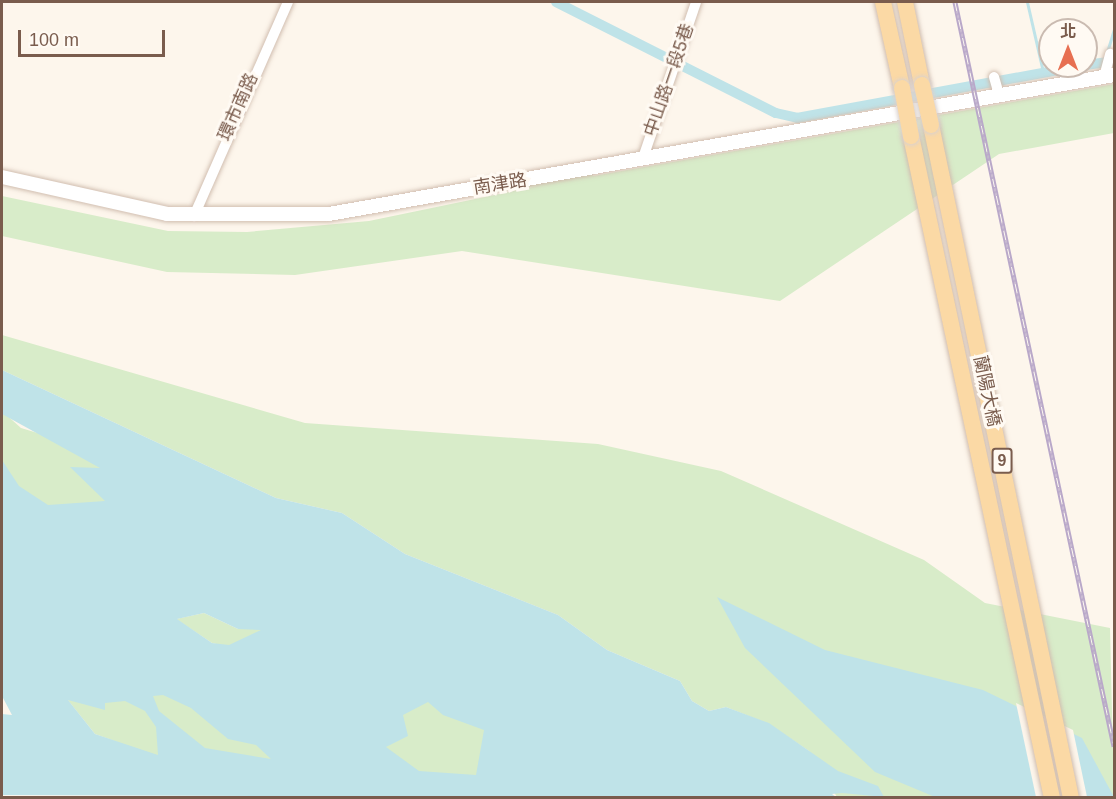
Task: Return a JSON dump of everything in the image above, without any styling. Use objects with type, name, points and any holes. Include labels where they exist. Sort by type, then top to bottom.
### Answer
[{"type":"main road","name":"蘭陽大橋","points":[[883,2],[1052,798]]},
{"type":"main road","name":"蘭陽大橋","points":[[905,2],[1071,798]]},
{"type":"street","name":"環市南路","points":[[194,216],[288,2]]},
{"type":"street","name":"中山路一段5巷","points":[[643,158],[673,63],[696,2]]},
{"type":"street","points":[[1108,73],[1110,54]]},
{"type":"street","name":"南津路","points":[[2,175],[138,211],[194,216],[329,214],[643,158],[996,86],[1108,73]]},
{"type":"green space","points":[[1114,84],[1114,133],[999,154],[780,301],[462,251],[295,275],[167,272],[2,236],[2,196],[168,231],[247,232],[369,221],[537,186],[484,194],[484,188],[592,170],[593,176]]},
{"type":"green space","points":[[2,335],[305,423],[598,444],[721,471],[924,560],[985,603],[1110,628],[1114,797],[837,797],[809,751],[769,724],[726,707],[709,711],[692,701],[680,681],[607,650],[558,615],[405,554],[342,513],[276,498],[2,370]]},
{"type":"green space","points":[[2,411],[21,428],[207,484],[2,534]]},
{"type":"green space","points":[[139,591],[358,772],[184,766],[95,734],[67,699]]},
{"type":"green space","points":[[204,613],[238,629],[262,629],[328,670],[212,643],[176,619]]},
{"type":"green space","points":[[368,677],[587,751],[412,792],[347,683]]},
{"type":"water","points":[[2,370],[276,498],[342,513],[405,554],[558,615],[607,650],[680,681],[692,701],[709,711],[726,707],[769,723],[838,771],[878,786],[884,797],[842,793],[832,794],[837,798],[2,795],[2,714],[12,715],[2,696],[2,460],[19,486],[48,505],[105,501],[70,467],[100,468],[2,414]],"holes":[[[204,613],[238,629],[261,630],[229,645],[212,643],[177,619]],[[163,695],[191,708],[228,739],[256,745],[271,759],[205,748],[159,711],[153,696]],[[68,700],[105,710],[105,703],[125,701],[145,711],[156,727],[158,755],[95,734]],[[428,702],[443,715],[484,730],[476,775],[419,771],[386,747],[408,736],[403,715]]]},
{"type":"water","points":[[717,597],[825,650],[983,690],[1082,738],[1114,797],[935,797],[875,772],[745,648]]},
{"type":"pier","points":[[1016,703],[1073,730],[1087,797],[1036,797]]},
{"type":"waterway","points":[[556,2],[776,113],[797,118],[1038,74]]},
{"type":"waterway","points":[[1027,2],[1038,50]]},
{"type":"waterway","points":[[1107,52],[1114,29]]},
{"type":"waterway","points":[[1098,63],[1114,61]]},
{"type":"railway","points":[[955,2],[1114,746]]}]
